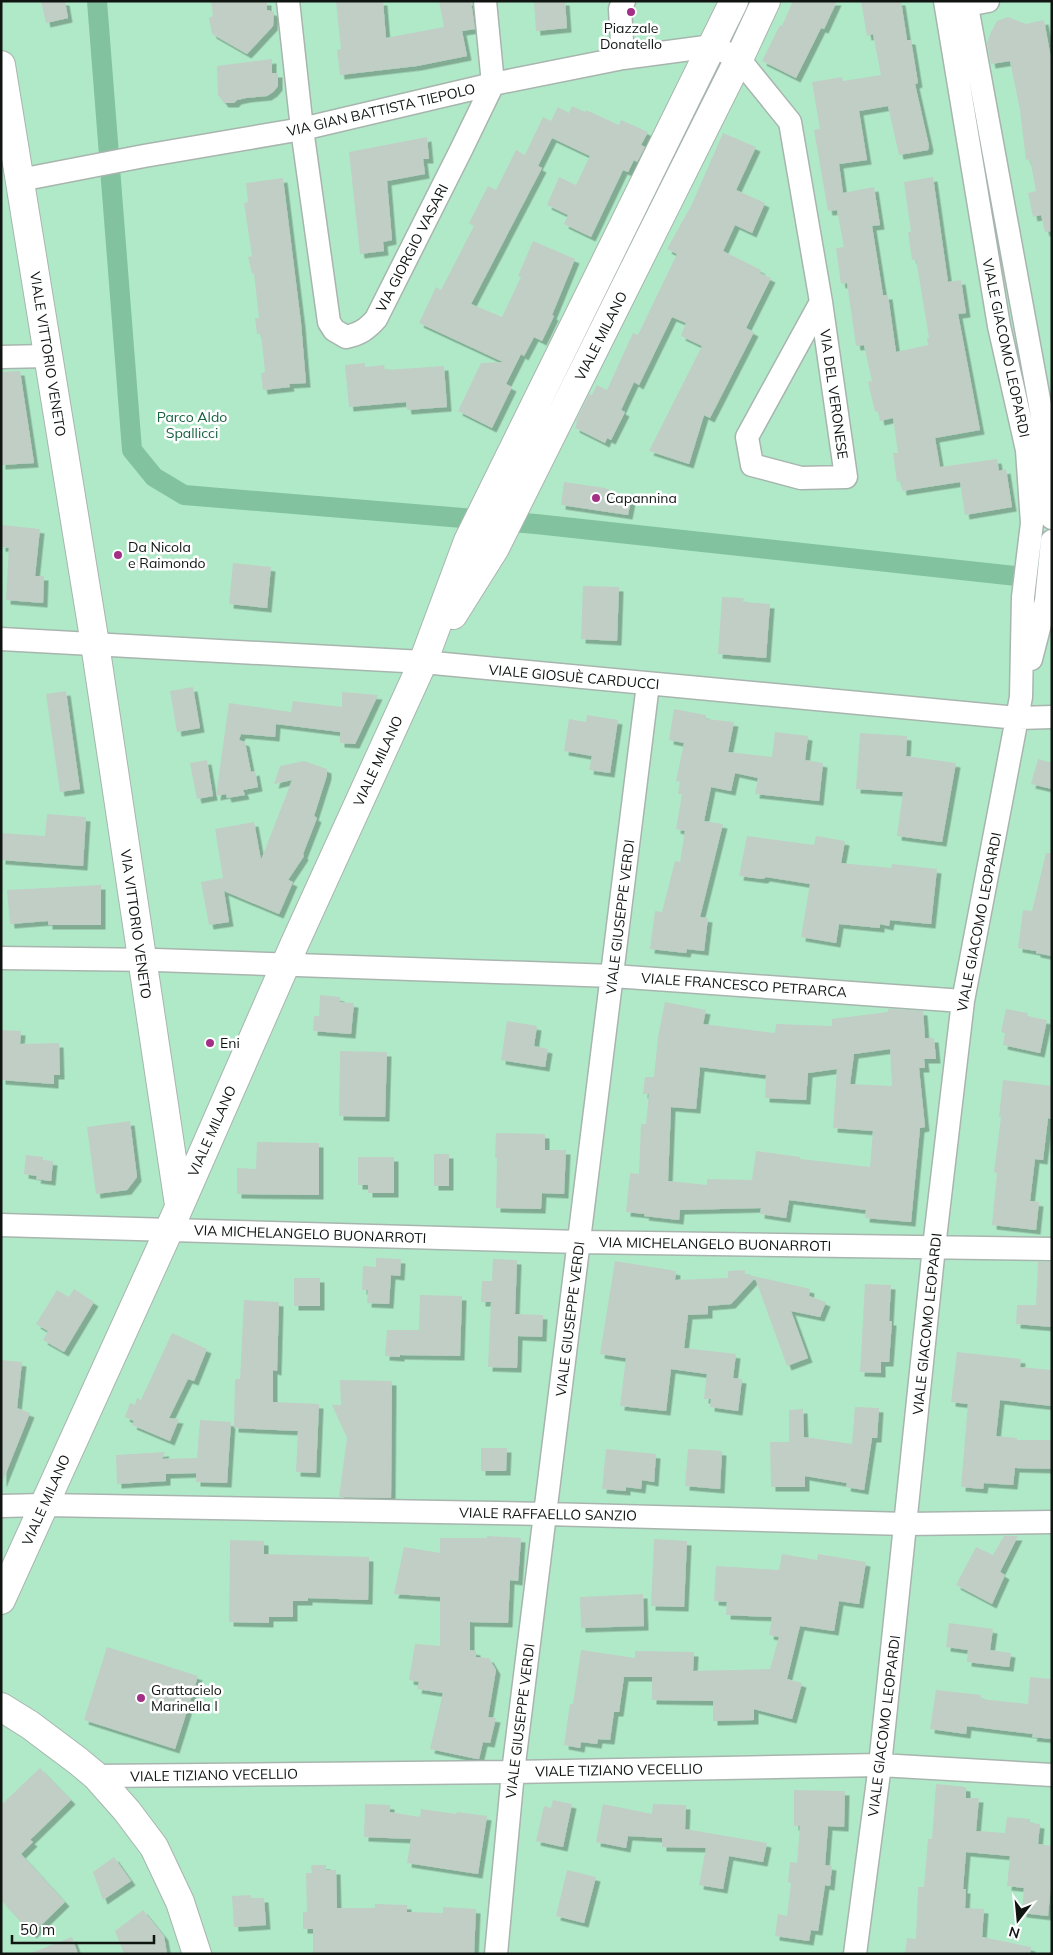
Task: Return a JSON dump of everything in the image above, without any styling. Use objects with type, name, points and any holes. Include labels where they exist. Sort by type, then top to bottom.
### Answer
[{"type":"street","points":[[288,1],[302,129]]},
{"type":"street","points":[[485,1],[493,84]]},
{"type":"street","points":[[623,58],[620,9],[624,1]]},
{"type":"street","name":"VIALE MILANO","points":[[1,1600],[169,1230],[285,964],[423,662],[468,541],[734,1]]},
{"type":"street","name":"VIALE MILANO","points":[[423,662],[495,548],[518,504],[766,1]]},
{"type":"street","name":"VIALE GIACOMO LEOPARDI","points":[[966,2],[999,326],[1027,450],[1032,523],[1023,596],[1020,708]]},
{"type":"street","name":"VIALE GIACOMO LEOPARDI","points":[[966,2],[1047,415],[1052,518]]},
{"type":"street","points":[[713,46],[739,59]]},
{"type":"street","name":"VIA GIAN BATTISTA TIEPOLO","points":[[20,180],[144,156],[302,129],[493,84],[623,58],[713,46]]},
{"type":"street","name":"VIA DEL VERONESE","points":[[739,59],[790,122],[821,302],[846,477],[801,478],[752,465],[747,437],[821,302]]},
{"type":"street","name":"VIALE VITTORIO VENETO","points":[[1,65],[6,129],[20,180],[95,644]]},
{"type":"street","name":"VIA GIORGIO VASARI","points":[[302,129],[329,322],[334,330],[346,337],[357,335],[376,319],[462,150],[493,84]]},
{"type":"street","points":[[999,326],[1016,362],[1024,406],[1047,415],[1027,450]]},
{"type":"street","points":[[1,357],[49,356]]},
{"type":"street","name":"VIALE GIACOMO LEOPARDI","points":[[855,1954],[880,1765],[934,1247],[963,1001],[1020,708],[1046,601],[1052,542]]},
{"type":"street","name":"VIALE GIOSUÈ CARDUCCI","points":[[1,639],[423,662],[648,684],[1020,708],[1052,717]]},
{"type":"street","name":"VIA VITTORIO VENETO","points":[[95,644],[179,1205]]},
{"type":"street","name":"VIALE GIUSEPPE VERDI","points":[[496,1954],[513,1772],[648,684]]},
{"type":"street","name":"VIALE FRANCESCO PETRARCA","points":[[1,958],[156,960],[613,976],[963,1001]]},
{"type":"street","points":[[171,1152],[185,1161],[202,1154]]},
{"type":"street","name":"VIA MICHELANGELO BUONARROTI","points":[[1,1225],[580,1242],[1052,1249]]},
{"type":"street","name":"VIALE RAFFAELLO SANZIO","points":[[1,1506],[44,1505],[546,1514],[906,1524],[1052,1522]]},
{"type":"street","points":[[1,1707],[30,1725],[96,1776],[127,1812],[154,1847],[180,1902],[197,1954]]},
{"type":"street","name":"VIALE TIZIANO VECELLIO","points":[[96,1776],[513,1772],[880,1765],[1052,1775]]},
{"type":"green space","name":"Parco Aldo Spallicci","points":[[1,1],[1052,1],[1052,1954],[1,1954]]},
{"type":"building","points":[[41,1],[65,1],[68,18],[46,23]]},
{"type":"building","points":[[211,1],[267,1],[267,10],[274,12],[273,26],[247,54],[212,34],[209,18],[213,16]]},
{"type":"building","points":[[336,1],[383,1],[386,38],[444,27],[439,1],[471,1],[475,29],[462,31],[467,56],[417,66],[340,75],[337,50],[341,49]]},
{"type":"building","points":[[534,1],[565,1],[567,28],[536,31]]},
{"type":"building","points":[[793,1],[837,1],[824,29],[821,28],[796,78],[762,61],[780,25],[782,26]]},
{"type":"building","points":[[861,1],[901,1],[907,40],[911,40],[918,83],[915,84],[929,146],[928,150],[899,155],[888,106],[859,111],[867,160],[839,164],[843,193],[874,187],[880,225],[872,226],[883,295],[888,295],[896,352],[928,345],[927,338],[929,338],[916,259],[912,260],[908,232],[911,232],[904,182],[933,177],[948,282],[961,280],[966,313],[958,314],[980,430],[935,438],[940,467],[997,459],[999,471],[1006,469],[1012,507],[965,515],[960,482],[902,491],[901,481],[897,482],[893,453],[898,453],[893,418],[880,421],[878,411],[875,412],[868,382],[872,381],[864,345],[856,346],[847,283],[841,284],[836,248],[844,247],[837,210],[828,211],[814,130],[820,129],[812,82],[842,77],[843,81],[881,75],[873,34],[867,36]]},
{"type":"building","points":[[1008,17],[1026,24],[1044,20],[1052,64],[1052,231],[1045,232],[1041,215],[1033,217],[1028,193],[1036,191],[1030,159],[1026,160],[1020,110],[1010,61],[991,64],[987,42],[997,21]]},
{"type":"building","points":[[272,59],[272,73],[278,73],[278,86],[273,92],[267,96],[246,98],[237,100],[234,103],[224,103],[218,95],[217,66]]},
{"type":"building","points":[[572,106],[585,112],[586,110],[619,125],[621,120],[648,132],[641,145],[645,147],[637,162],[634,160],[628,172],[623,170],[591,237],[564,224],[568,215],[547,205],[559,177],[576,185],[590,156],[552,138],[538,166],[542,168],[471,304],[502,317],[521,277],[518,276],[533,241],[575,259],[552,315],[554,316],[542,341],[534,337],[524,356],[521,354],[506,384],[512,387],[492,428],[458,411],[481,363],[503,362],[419,323],[436,287],[441,290],[474,226],[469,223],[488,186],[496,190],[516,150],[525,155],[543,117],[551,121],[558,107],[569,113]]},
{"type":"building","points":[[723,133],[756,147],[736,190],[765,203],[752,233],[735,225],[723,251],[761,270],[760,273],[771,278],[746,328],[754,332],[710,418],[704,415],[689,464],[649,451],[702,346],[681,336],[686,323],[672,317],[639,385],[634,382],[621,410],[625,412],[611,440],[607,438],[605,443],[575,428],[576,421],[589,394],[592,395],[597,385],[607,390],[633,333],[638,335],[677,254],[667,249],[692,204]]},
{"type":"building","points":[[427,137],[429,159],[423,159],[425,174],[387,181],[392,240],[383,242],[384,251],[360,254],[349,152]]},
{"type":"building","points":[[283,178],[301,323],[306,383],[289,384],[290,387],[263,390],[261,373],[265,372],[261,334],[257,334],[255,318],[259,318],[254,273],[252,274],[248,257],[252,256],[244,203],[248,202],[246,183]]},
{"type":"building","points":[[365,363],[365,367],[384,365],[385,370],[444,366],[447,407],[407,410],[406,402],[349,407],[345,365]]},
{"type":"building","points":[[20,371],[34,463],[1,465],[1,372]]},
{"type":"building","name":"Capannina","points":[[564,482],[605,488],[631,500],[628,515],[561,505]]},
{"type":"building","points":[[1,525],[40,529],[35,576],[44,576],[43,603],[6,600],[9,548],[1,547]]},
{"type":"building","points":[[233,563],[271,567],[267,608],[229,604]]},
{"type":"building","points":[[583,586],[619,587],[617,641],[581,639]]},
{"type":"building","points":[[722,597],[744,598],[743,602],[770,604],[766,658],[718,654]]},
{"type":"building","points":[[193,687],[200,728],[177,732],[170,691]]},
{"type":"building","points":[[66,691],[80,789],[60,792],[46,694]]},
{"type":"building","points":[[342,692],[378,695],[355,744],[340,743],[340,732],[276,724],[275,737],[241,734],[239,740],[245,742],[251,772],[255,771],[258,787],[243,790],[245,795],[227,798],[226,794],[216,796],[229,703],[291,712],[293,701],[342,707]]},
{"type":"building","points":[[674,709],[706,715],[706,719],[734,722],[728,752],[772,757],[775,732],[808,736],[805,760],[823,763],[819,801],[755,794],[758,778],[735,773],[731,791],[711,787],[704,821],[723,824],[700,917],[708,918],[704,951],[687,949],[686,953],[650,949],[655,911],[662,912],[675,861],[680,862],[685,831],[676,829],[682,794],[678,794],[680,782],[676,781],[684,743],[669,740]]},
{"type":"building","points":[[587,715],[618,720],[610,773],[589,770],[592,756],[564,751],[569,719],[586,722]]},
{"type":"building","points":[[860,733],[907,736],[906,756],[956,763],[942,842],[897,836],[903,792],[856,789]]},
{"type":"building","points":[[1038,759],[1052,763],[1052,789],[1031,784]]},
{"type":"building","points":[[207,760],[213,796],[197,799],[190,763]]},
{"type":"building","points":[[304,761],[327,769],[327,775],[314,816],[317,818],[303,854],[304,856],[288,880],[293,882],[279,914],[224,891],[229,922],[209,925],[201,882],[223,878],[215,829],[254,822],[261,860],[292,780],[274,784],[280,766]]},
{"type":"building","points":[[47,814],[86,817],[83,866],[1,860],[1,833],[45,836]]},
{"type":"building","points":[[747,836],[814,845],[816,836],[845,841],[841,863],[891,868],[892,864],[937,869],[931,924],[890,920],[889,926],[880,924],[880,928],[839,924],[836,943],[801,937],[810,884],[766,877],[763,879],[739,876]]},
{"type":"building","points":[[1046,853],[1052,853],[1052,956],[1018,948],[1023,910],[1032,911]]},
{"type":"building","points":[[101,885],[101,925],[48,925],[48,921],[10,924],[7,890]]},
{"type":"building","points":[[320,995],[340,997],[340,1002],[354,1003],[351,1034],[313,1031],[314,1016],[319,1016]]},
{"type":"building","points":[[665,1002],[706,1010],[703,1024],[775,1033],[776,1024],[832,1026],[832,1019],[888,1012],[888,1009],[923,1011],[925,1038],[934,1038],[936,1059],[924,1059],[925,1068],[919,1068],[925,1127],[920,1128],[911,1222],[865,1218],[866,1210],[789,1200],[786,1218],[760,1214],[761,1208],[680,1210],[679,1220],[626,1212],[630,1173],[639,1174],[641,1124],[646,1124],[649,1094],[643,1094],[645,1077],[654,1077],[658,1037]],"holes":[[[890,1049],[892,1086],[850,1084],[854,1054]],[[700,1067],[766,1075],[765,1098],[806,1100],[808,1073],[837,1069],[833,1128],[873,1131],[870,1167],[800,1159],[800,1157],[756,1151],[752,1180],[707,1179],[707,1185],[668,1181],[671,1107],[696,1109]]]},
{"type":"building","points":[[1006,1009],[1028,1013],[1027,1016],[1047,1020],[1040,1053],[1003,1045],[1005,1033],[1001,1032]]},
{"type":"building","points":[[507,1021],[537,1026],[534,1046],[548,1049],[545,1067],[501,1060]]},
{"type":"building","points":[[1,1030],[21,1031],[20,1044],[59,1043],[60,1075],[54,1075],[54,1084],[1,1080]]},
{"type":"building","points":[[340,1051],[387,1052],[385,1117],[339,1116]]},
{"type":"building","points":[[1003,1080],[1052,1086],[1052,1119],[1048,1118],[1043,1160],[1035,1159],[1030,1201],[1039,1202],[1036,1230],[992,1225],[997,1173],[994,1172],[1001,1117],[999,1117]]},
{"type":"building","points":[[130,1121],[137,1177],[127,1190],[96,1194],[87,1127]]},
{"type":"building","points":[[496,1133],[545,1134],[545,1150],[566,1150],[564,1194],[542,1193],[541,1209],[496,1208]]},
{"type":"building","points":[[257,1142],[319,1143],[319,1195],[237,1194],[237,1168],[256,1169]]},
{"type":"building","points":[[434,1154],[449,1154],[449,1186],[434,1186]]},
{"type":"building","points":[[26,1155],[43,1157],[43,1160],[53,1161],[51,1181],[36,1179],[37,1176],[24,1174]]},
{"type":"building","points":[[358,1157],[394,1157],[394,1193],[368,1193],[368,1185],[358,1185]]},
{"type":"building","points":[[376,1258],[401,1259],[400,1276],[391,1275],[389,1304],[367,1303],[368,1290],[362,1290],[363,1266],[376,1267]]},
{"type":"building","points":[[493,1259],[517,1260],[515,1314],[543,1315],[542,1337],[518,1336],[517,1368],[488,1367],[491,1302],[481,1302],[482,1281],[492,1281]]},
{"type":"building","points":[[615,1261],[676,1271],[675,1280],[728,1278],[728,1271],[745,1270],[745,1274],[810,1289],[809,1296],[826,1302],[820,1317],[791,1311],[808,1358],[787,1366],[755,1278],[731,1304],[708,1306],[708,1314],[688,1315],[684,1348],[736,1354],[733,1378],[742,1379],[738,1411],[710,1407],[711,1399],[704,1399],[707,1374],[671,1369],[666,1411],[620,1406],[626,1358],[600,1354]]},
{"type":"building","points":[[1038,1262],[1052,1262],[1052,1327],[1016,1324],[1017,1305],[1036,1305]]},
{"type":"building","points":[[294,1278],[320,1278],[320,1306],[294,1306]]},
{"type":"building","points":[[865,1284],[891,1285],[889,1321],[892,1321],[889,1362],[881,1362],[881,1373],[860,1372]]},
{"type":"building","points":[[74,1289],[94,1302],[64,1352],[43,1340],[48,1331],[36,1324],[57,1290],[69,1297]]},
{"type":"building","points":[[420,1295],[462,1296],[460,1356],[385,1356],[387,1330],[419,1330]]},
{"type":"building","points":[[244,1300],[279,1302],[277,1371],[273,1370],[273,1402],[319,1404],[316,1473],[296,1472],[298,1431],[234,1428],[235,1379],[240,1379]]},
{"type":"building","points":[[172,1333],[207,1349],[194,1381],[188,1379],[169,1418],[179,1419],[170,1441],[132,1425],[134,1421],[125,1417],[130,1403],[135,1405],[137,1398],[141,1400]]},
{"type":"building","points":[[957,1352],[1021,1359],[1020,1367],[1052,1370],[1052,1406],[1000,1400],[996,1436],[1017,1438],[1017,1440],[1052,1440],[1052,1469],[1015,1468],[1013,1485],[984,1483],[983,1489],[961,1487],[968,1404],[951,1402]]},
{"type":"building","points":[[1,1360],[22,1362],[17,1408],[30,1413],[2,1483]]},
{"type":"building","points":[[340,1380],[392,1381],[391,1498],[339,1497],[347,1438],[332,1405],[341,1405]]},
{"type":"building","points":[[855,1407],[879,1408],[877,1438],[872,1438],[864,1490],[846,1487],[847,1483],[805,1476],[805,1487],[771,1487],[770,1442],[789,1442],[789,1410],[803,1409],[804,1437],[852,1444]]},
{"type":"building","points":[[200,1420],[231,1422],[227,1483],[196,1482],[196,1473],[166,1474],[166,1481],[117,1484],[116,1455],[165,1452],[162,1459],[197,1458]]},
{"type":"building","points":[[481,1448],[507,1448],[506,1471],[481,1471]]},
{"type":"building","points":[[606,1449],[656,1454],[654,1482],[642,1480],[641,1489],[626,1487],[626,1491],[602,1489]]},
{"type":"building","points":[[688,1449],[722,1451],[720,1489],[685,1486]]},
{"type":"building","points":[[487,1536],[521,1538],[518,1581],[510,1580],[508,1623],[470,1622],[470,1650],[476,1651],[476,1657],[489,1658],[496,1670],[488,1717],[496,1718],[490,1743],[483,1742],[479,1759],[477,1759],[430,1749],[443,1693],[417,1689],[419,1682],[409,1680],[415,1644],[440,1646],[440,1597],[394,1594],[404,1547],[440,1553],[440,1538],[487,1538]]},
{"type":"building","points":[[1004,1536],[1018,1536],[1000,1572],[1005,1575],[992,1604],[956,1585],[976,1547],[993,1555]]},
{"type":"building","points":[[654,1539],[687,1541],[684,1607],[651,1606]]},
{"type":"building","points":[[230,1540],[264,1541],[264,1554],[369,1557],[368,1600],[308,1598],[308,1601],[293,1601],[293,1617],[269,1617],[269,1623],[229,1622]]},
{"type":"building","points":[[782,1554],[817,1560],[818,1554],[866,1562],[859,1604],[839,1601],[834,1631],[800,1626],[787,1679],[802,1683],[792,1719],[754,1709],[754,1720],[713,1721],[713,1701],[652,1700],[652,1677],[624,1677],[619,1712],[614,1712],[610,1740],[598,1739],[597,1744],[581,1742],[580,1748],[564,1745],[570,1704],[573,1704],[581,1650],[635,1658],[635,1651],[694,1652],[693,1671],[770,1669],[779,1637],[769,1635],[772,1617],[726,1615],[727,1602],[714,1601],[716,1566],[779,1570]]},
{"type":"building","points":[[643,1594],[644,1626],[581,1628],[580,1597]]},
{"type":"building","points":[[949,1623],[993,1629],[990,1650],[1011,1653],[1009,1667],[967,1662],[968,1650],[946,1647]]},
{"type":"building","name":"Grattacielo Marinella I","points":[[107,1647],[198,1676],[175,1749],[84,1720]]},
{"type":"building","points":[[1030,1677],[1052,1679],[1052,1739],[1032,1737],[1033,1734],[967,1726],[966,1734],[930,1729],[936,1690],[981,1695],[981,1699],[1028,1704]]},
{"type":"building","points":[[40,1768],[71,1800],[30,1840],[33,1842],[21,1854],[65,1902],[32,1934],[1,1900],[1,1805]]},
{"type":"building","points":[[936,1784],[966,1787],[966,1798],[979,1798],[976,1831],[1005,1833],[1007,1817],[1030,1819],[1030,1823],[1040,1824],[1038,1844],[1052,1846],[1052,1875],[1048,1916],[1022,1913],[1024,1888],[1007,1886],[1010,1856],[966,1852],[963,1889],[966,1889],[965,1908],[984,1909],[982,1937],[1031,1947],[1030,1954],[905,1954],[907,1938],[916,1939],[918,1887],[924,1887],[928,1839],[932,1839]]},
{"type":"building","points":[[794,1790],[845,1791],[844,1827],[828,1826],[825,1865],[832,1866],[830,1886],[825,1885],[818,1931],[811,1930],[809,1941],[775,1936],[778,1914],[787,1916],[791,1883],[788,1882],[790,1862],[797,1863],[800,1826],[794,1826]]},
{"type":"building","points":[[553,1800],[572,1804],[563,1847],[536,1841],[544,1806],[551,1808]]},
{"type":"building","points":[[365,1804],[390,1805],[390,1812],[420,1817],[421,1809],[487,1816],[478,1874],[407,1863],[411,1839],[364,1837]]},
{"type":"building","points":[[603,1804],[652,1814],[653,1804],[686,1805],[685,1829],[767,1843],[763,1862],[729,1856],[723,1889],[699,1885],[706,1848],[662,1847],[662,1838],[628,1836],[626,1848],[596,1842]]},
{"type":"building","points":[[114,1857],[131,1881],[103,1900],[93,1872]]},
{"type":"building","points":[[311,1865],[326,1865],[326,1870],[336,1870],[337,1908],[375,1908],[375,1904],[407,1905],[407,1912],[443,1913],[443,1907],[476,1909],[474,1954],[313,1954],[313,1929],[303,1929],[303,1912],[307,1912],[306,1873],[312,1873]]},
{"type":"building","points":[[567,1870],[596,1877],[584,1923],[556,1916]]},
{"type":"building","points":[[251,1895],[251,1898],[264,1898],[266,1925],[234,1927],[232,1896]]},
{"type":"building","points":[[143,1910],[164,1936],[167,1954],[124,1954],[115,1931]]},
{"type":"building","points":[[72,1937],[78,1954],[31,1953]]},
{"type":"waterway","points":[[97,1],[132,450],[154,477],[184,495],[536,524],[1052,580]]},
{"type":"place","name":"Piazzale Donatello","points":[[631,12]]},
{"type":"place","name":"Capannina","points":[[596,498]]},
{"type":"place","name":"Da Nicola e Raimondo","points":[[118,555]]},
{"type":"place","name":"Eni","points":[[210,1043]]},
{"type":"place","name":"Grattacielo Marinella I","points":[[141,1698]]}]
